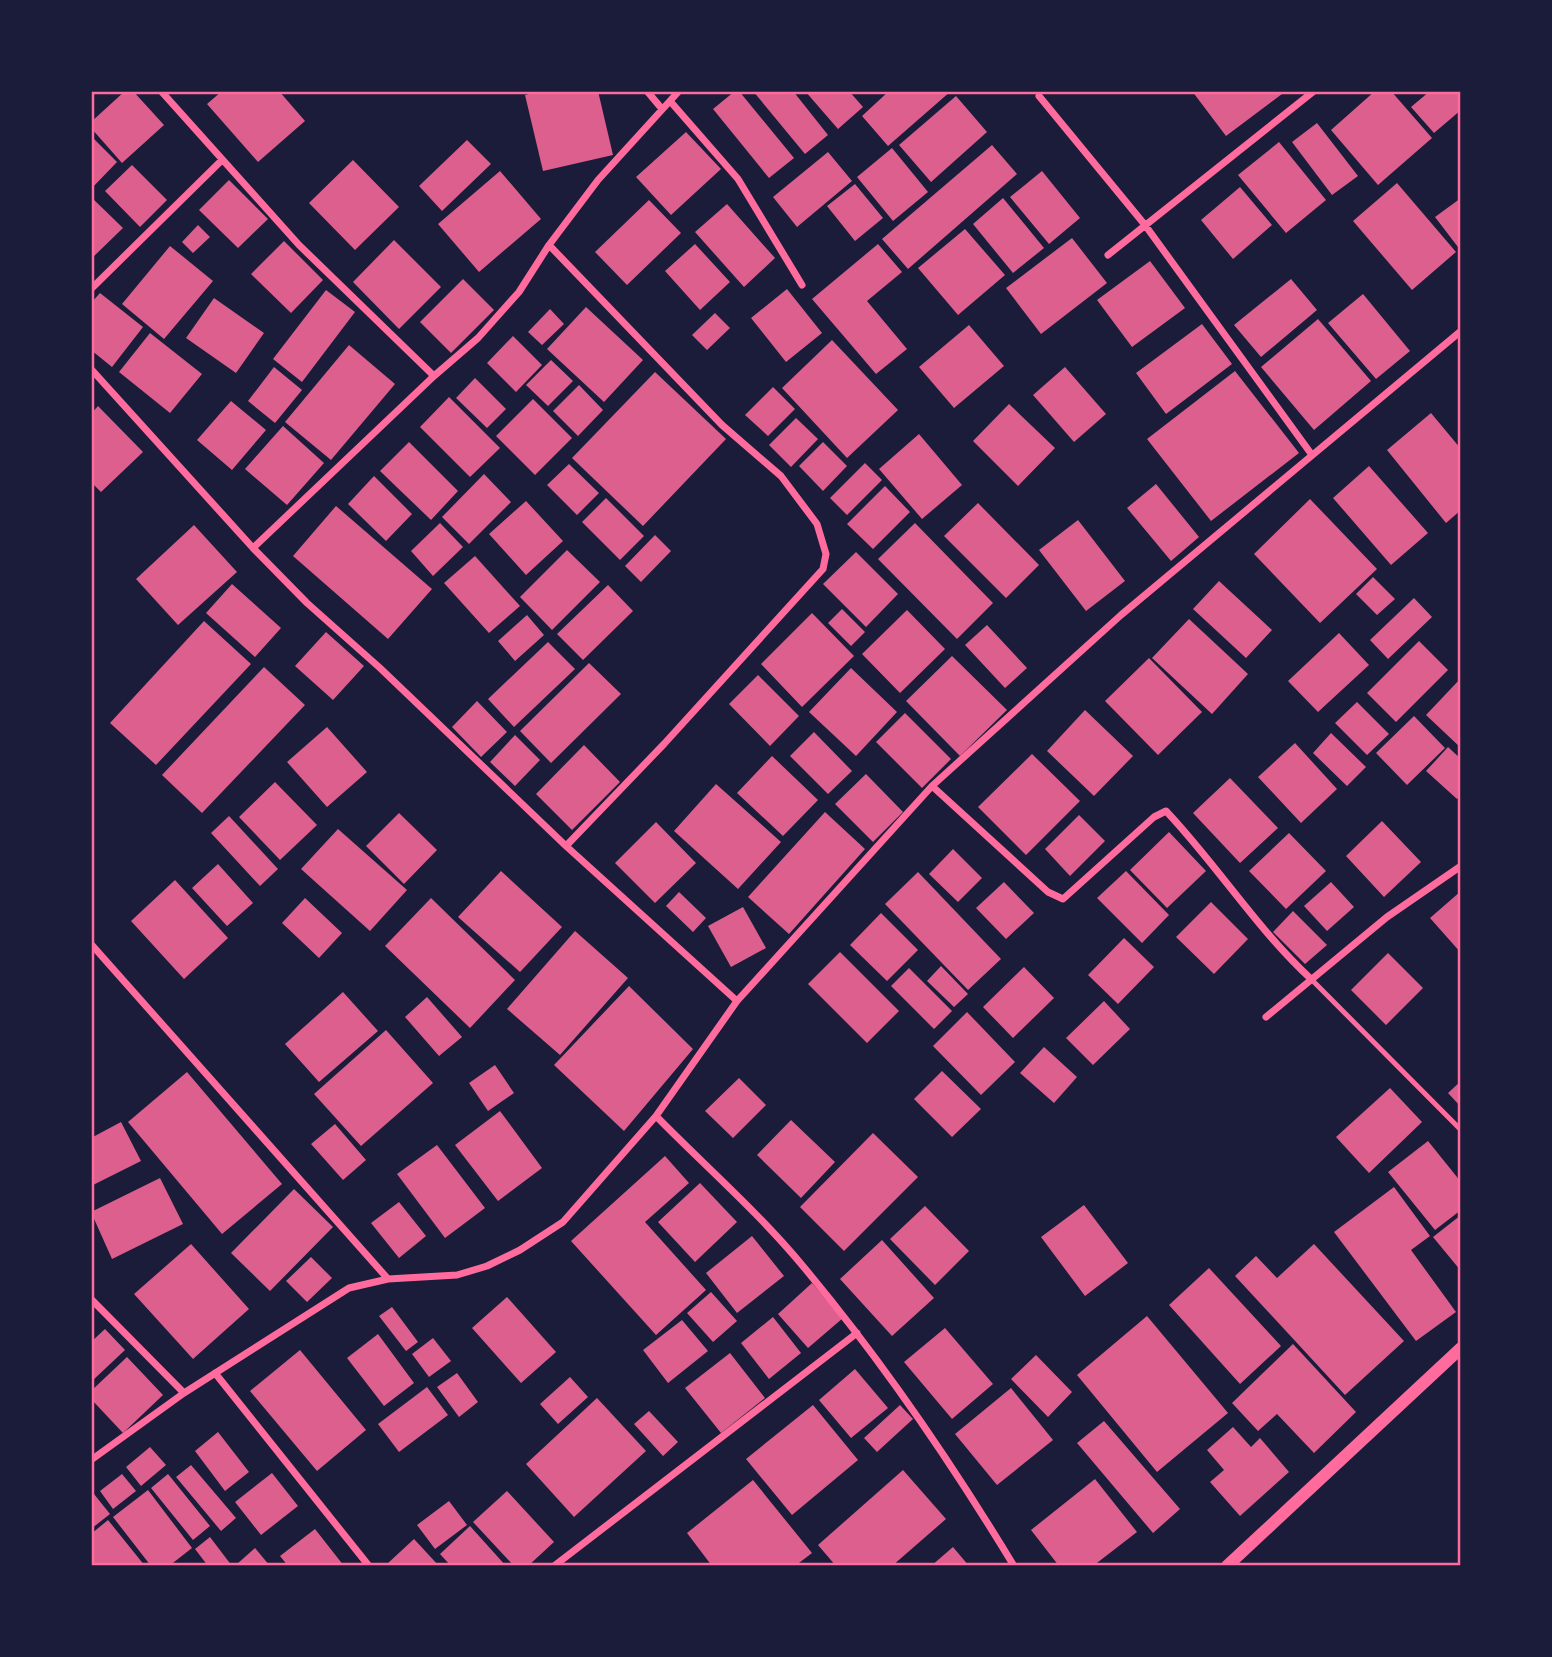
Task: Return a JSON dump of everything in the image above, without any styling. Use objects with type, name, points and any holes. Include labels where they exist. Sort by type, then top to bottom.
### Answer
[{"type":"street","points":[[161,91],[299,245],[434,376]]},
{"type":"street","points":[[647,91],[662,109]]},
{"type":"street","points":[[253,548],[434,376],[478,338],[519,292],[549,245],[598,180],[679,91]]},
{"type":"street","points":[[1108,255],[1314,91]]},
{"type":"street","points":[[1039,96],[1145,225],[1312,455]]},
{"type":"street","points":[[670,101],[738,178],[802,285]]},
{"type":"street","points":[[91,289],[222,160]]},
{"type":"street","points":[[549,245],[722,425],[781,476],[817,524],[826,554],[822,569],[664,744],[566,846]]},
{"type":"street","points":[[91,1460],[184,1393],[349,1288],[388,1279],[457,1275],[487,1266],[520,1250],[563,1222],[656,1116],[737,1001],[932,786],[1121,615],[1461,331]]},
{"type":"street","points":[[91,369],[253,548],[307,603],[380,668],[566,846],[737,1001]]},
{"type":"street","points":[[932,786],[1048,892],[1063,900],[1154,817],[1166,811],[1200,846],[1289,958],[1311,979]]},
{"type":"street","points":[[1266,1017],[1387,917],[1461,866]]},
{"type":"street","points":[[91,944],[388,1279]]},
{"type":"street","points":[[656,1116],[800,1262],[856,1333],[981,1511],[1014,1566]]},
{"type":"street","points":[[91,1299],[184,1393]]},
{"type":"street","points":[[554,1566],[856,1333]]},
{"type":"street","points":[[1227,1566],[1459,1356]]},
{"type":"street","points":[[215,1373],[369,1566]]},
{"type":"lane","points":[[1311,979],[1461,1130]]},
{"type":"building","points":[[125,91],[133,91],[164,125],[122,163],[91,128],[91,122]]},
{"type":"building","points":[[222,91],[279,91],[305,121],[258,162],[207,104]]},
{"type":"building","points":[[541,91],[598,91],[613,155],[543,171],[525,95]]},
{"type":"building","points":[[735,91],[739,91],[794,158],[769,178],[713,109]]},
{"type":"building","points":[[753,91],[793,91],[828,135],[805,154]]},
{"type":"building","points":[[805,91],[849,91],[863,107],[838,129]]},
{"type":"building","points":[[889,91],[951,91],[888,146],[862,116]]},
{"type":"building","points":[[1192,91],[1286,91],[1226,136]]},
{"type":"building","points":[[1375,91],[1391,91],[1432,138],[1378,185],[1331,130]]},
{"type":"building","points":[[1430,91],[1461,91],[1461,110],[1434,133],[1411,107]]},
{"type":"building","points":[[956,96],[987,132],[931,182],[899,145]]},
{"type":"building","points":[[1317,123],[1358,176],[1332,195],[1292,142]]},
{"type":"building","points":[[686,132],[721,169],[671,215],[636,177]]},
{"type":"building","points":[[91,136],[117,162],[91,189]]},
{"type":"building","points":[[467,140],[491,164],[442,211],[419,186]]},
{"type":"building","points":[[1279,142],[1326,200],[1286,233],[1238,175]]},
{"type":"building","points":[[992,145],[1017,174],[908,269],[882,239]]},
{"type":"building","points":[[892,148],[928,192],[893,221],[857,177]]},
{"type":"building","points":[[828,152],[852,181],[797,227],[773,197]]},
{"type":"building","points":[[353,160],[399,207],[355,250],[309,203]]},
{"type":"building","points":[[132,165],[167,200],[140,227],[105,191]]},
{"type":"building","points":[[500,171],[541,219],[479,272],[438,224]]},
{"type":"building","points":[[1042,171],[1080,218],[1049,244],[1010,197]]},
{"type":"building","points":[[229,180],[268,219],[238,248],[199,210]]},
{"type":"building","points":[[1397,183],[1456,252],[1412,290],[1353,221]]},
{"type":"building","points":[[855,184],[883,218],[855,241],[827,206]]},
{"type":"building","points":[[1240,187],[1272,225],[1233,259],[1201,220]]},
{"type":"building","points":[[91,197],[123,228],[91,259]]},
{"type":"building","points":[[1003,198],[1044,248],[1013,273],[973,224]]},
{"type":"building","points":[[1461,198],[1461,251],[1435,217]]},
{"type":"building","points":[[649,200],[681,233],[627,285],[595,252]]},
{"type":"building","points":[[727,204],[775,258],[744,287],[695,232]]},
{"type":"building","points":[[198,225],[210,237],[193,253],[182,242]]},
{"type":"building","points":[[965,229],[1005,275],[958,315],[918,268]]},
{"type":"building","points":[[1072,238],[1107,283],[1041,334],[1006,288]]},
{"type":"building","points":[[394,240],[441,287],[399,329],[353,282]]},
{"type":"building","points":[[284,241],[323,280],[291,313],[251,274]]},
{"type":"building","points":[[695,244],[730,282],[700,310],[665,271]]},
{"type":"building","points":[[878,244],[902,272],[867,301],[907,349],[876,374],[812,299]]},
{"type":"building","points":[[170,246],[213,281],[164,339],[122,304]]},
{"type":"building","points":[[1150,261],[1185,308],[1132,347],[1097,300]]},
{"type":"building","points":[[463,279],[494,310],[451,353],[420,322]]},
{"type":"building","points":[[1291,279],[1317,310],[1261,357],[1234,325]]},
{"type":"building","points":[[787,289],[822,333],[786,362],[751,318]]},
{"type":"building","points":[[326,290],[355,312],[302,382],[273,359]]},
{"type":"building","points":[[100,293],[143,327],[112,367],[91,350],[91,303]]},
{"type":"building","points":[[1363,294],[1410,351],[1376,379],[1328,323]]},
{"type":"building","points":[[214,298],[264,333],[236,373],[186,338]]},
{"type":"building","points":[[586,307],[643,360],[604,402],[547,349]]},
{"type":"building","points":[[550,309],[564,324],[542,345],[528,332]]},
{"type":"building","points":[[715,313],[730,328],[707,350],[692,335]]},
{"type":"building","points":[[1318,319],[1371,381],[1314,430],[1261,367]]},
{"type":"building","points":[[1202,324],[1232,364],[1166,414],[1136,373]]},
{"type":"building","points":[[969,325],[1004,366],[954,408],[919,367]]},
{"type":"building","points":[[150,333],[202,374],[170,413],[119,372]]},
{"type":"building","points":[[513,336],[542,365],[516,392],[487,363]]},
{"type":"building","points":[[832,340],[898,410],[847,458],[782,388]]},
{"type":"building","points":[[349,345],[395,384],[331,460],[285,422]]},
{"type":"building","points":[[551,360],[573,381],[548,406],[526,385]]},
{"type":"building","points":[[274,367],[302,390],[275,423],[248,401]]},
{"type":"building","points":[[1065,367],[1106,414],[1074,442],[1033,395]]},
{"type":"building","points":[[1235,371],[1299,453],[1211,521],[1147,439]]},
{"type":"building","points":[[655,372],[726,439],[643,526],[572,458]]},
{"type":"building","points":[[475,378],[506,409],[487,428],[456,398]]},
{"type":"building","points":[[579,385],[603,410],[578,436],[553,411]]},
{"type":"building","points":[[773,387],[795,409],[768,436],[745,415]]},
{"type":"building","points":[[449,397],[500,448],[470,477],[420,427]]},
{"type":"building","points":[[533,399],[572,438],[535,475],[496,436]]},
{"type":"building","points":[[231,401],[266,430],[232,470],[197,440]]},
{"type":"building","points":[[1009,404],[1055,448],[1018,486],[973,441]]},
{"type":"building","points":[[98,406],[143,452],[101,492],[91,482],[91,414]]},
{"type":"building","points":[[1431,413],[1461,449],[1461,510],[1446,523],[1387,450]]},
{"type":"building","points":[[796,418],[818,439],[791,467],[769,445]]},
{"type":"building","points":[[283,426],[324,463],[287,505],[245,469]]},
{"type":"building","points":[[919,434],[962,485],[922,519],[879,469]]},
{"type":"building","points":[[409,442],[458,491],[431,520],[380,471]]},
{"type":"building","points":[[823,442],[847,466],[823,491],[799,466]]},
{"type":"building","points":[[865,463],[882,480],[847,515],[830,498]]},
{"type":"building","points":[[569,464],[599,493],[577,515],[547,485]]},
{"type":"building","points":[[1369,466],[1428,533],[1391,565],[1333,498]]},
{"type":"building","points":[[484,474],[511,502],[469,544],[442,517]]},
{"type":"building","points":[[374,476],[412,514],[386,541],[348,504]]},
{"type":"building","points":[[1156,484],[1199,537],[1171,561],[1127,508]]},
{"type":"building","points":[[885,486],[910,512],[873,549],[847,524]]},
{"type":"building","points":[[606,498],[644,536],[620,560],[582,522]]},
{"type":"building","points":[[1310,499],[1377,569],[1320,623],[1254,554]]},
{"type":"building","points":[[526,501],[563,541],[526,575],[489,534]]},
{"type":"building","points":[[978,503],[1039,565],[1006,598],[944,536]]},
{"type":"building","points":[[336,506],[432,589],[388,639],[293,556]]},
{"type":"building","points":[[1078,520],[1125,581],[1086,611],[1039,550]]},
{"type":"building","points":[[440,523],[463,547],[433,576],[411,551]]},
{"type":"building","points":[[915,523],[993,603],[957,639],[878,559]]},
{"type":"building","points":[[194,525],[237,572],[178,625],[136,579]]},
{"type":"building","points":[[655,535],[671,551],[641,582],[625,566]]},
{"type":"building","points":[[567,550],[600,582],[552,630],[520,597]]},
{"type":"building","points":[[856,552],[898,594],[866,627],[823,584]]},
{"type":"building","points":[[475,556],[520,606],[489,633],[444,583]]},
{"type":"building","points":[[1373,577],[1395,599],[1377,615],[1356,594]]},
{"type":"building","points":[[1219,581],[1272,630],[1246,658],[1193,609]]},
{"type":"building","points":[[232,584],[281,628],[255,657],[206,613]]},
{"type":"building","points":[[608,585],[633,611],[583,660],[557,634]]},
{"type":"building","points":[[1414,598],[1432,617],[1388,659],[1370,640]]},
{"type":"building","points":[[842,609],[865,632],[851,646],[828,623]]},
{"type":"building","points":[[907,610],[945,649],[900,693],[862,654]]},
{"type":"building","points":[[812,613],[854,656],[802,707],[761,664]]},
{"type":"building","points":[[527,615],[544,635],[515,661],[498,641]]},
{"type":"building","points":[[1189,619],[1248,674],[1212,714],[1152,658]]},
{"type":"building","points":[[204,621],[251,664],[156,765],[110,723]]},
{"type":"building","points":[[987,625],[1027,668],[1005,688],[965,645]]},
{"type":"building","points":[[326,632],[364,666],[333,700],[295,666]]},
{"type":"building","points":[[1339,633],[1369,665],[1318,712],[1288,681]]},
{"type":"building","points":[[1419,641],[1448,670],[1396,722],[1367,693]]},
{"type":"building","points":[[548,642],[575,669],[514,727],[488,699]]},
{"type":"building","points":[[952,656],[1007,710],[960,756],[906,701]]},
{"type":"building","points":[[1149,658],[1202,712],[1158,755],[1105,701]]},
{"type":"building","points":[[589,663],[621,694],[551,763],[520,731]]},
{"type":"building","points":[[264,667],[305,705],[202,813],[162,775]]},
{"type":"building","points":[[851,668],[897,712],[856,756],[809,712]]},
{"type":"building","points":[[758,675],[799,716],[770,746],[729,704]]},
{"type":"building","points":[[1461,678],[1461,748],[1426,715]]},
{"type":"building","points":[[477,701],[507,732],[481,757],[452,727]]},
{"type":"building","points":[[1357,702],[1389,734],[1367,755],[1335,723]]},
{"type":"building","points":[[1085,710],[1133,756],[1094,796],[1047,751]]},
{"type":"building","points":[[905,713],[951,759],[922,788],[876,742]]},
{"type":"building","points":[[1414,716],[1445,748],[1407,785],[1376,753]]},
{"type":"building","points":[[327,727],[367,772],[327,807],[287,762]]},
{"type":"building","points":[[814,732],[852,771],[828,794],[790,756]]},
{"type":"building","points":[[1331,733],[1366,767],[1347,786],[1313,753]]},
{"type":"building","points":[[515,735],[540,760],[515,786],[490,762]]},
{"type":"building","points":[[1295,743],[1337,789],[1301,823],[1258,777]]},
{"type":"building","points":[[584,745],[620,782],[572,830],[536,794]]},
{"type":"building","points":[[1448,747],[1461,759],[1461,795],[1457,799],[1426,771]]},
{"type":"building","points":[[1032,754],[1080,801],[1026,855],[978,807]]},
{"type":"building","points":[[772,756],[818,800],[783,836],[737,793]]},
{"type":"building","points":[[866,774],[903,812],[873,842],[835,804]]},
{"type":"building","points":[[1230,778],[1278,828],[1240,863],[1193,813]]},
{"type":"building","points":[[275,782],[317,825],[280,860],[239,817]]},
{"type":"building","points":[[716,784],[781,842],[738,889],[674,831]]},
{"type":"building","points":[[825,812],[865,849],[789,934],[748,897]]},
{"type":"building","points":[[399,813],[437,850],[404,884],[366,846]]},
{"type":"building","points":[[1079,815],[1105,841],[1070,876],[1045,849]]},
{"type":"building","points":[[229,816],[278,869],[260,886],[211,833]]},
{"type":"building","points":[[1382,821],[1421,862],[1384,897],[1346,856]]},
{"type":"building","points":[[656,822],[696,863],[655,903],[615,863]]},
{"type":"building","points":[[338,829],[407,890],[370,931],[301,869]]},
{"type":"building","points":[[1169,832],[1206,871],[1167,908],[1130,870]]},
{"type":"building","points":[[1289,833],[1326,871],[1286,909],[1249,871]]},
{"type":"building","points":[[953,849],[982,878],[958,902],[929,874]]},
{"type":"building","points":[[218,864],[253,903],[227,926],[192,888]]},
{"type":"building","points":[[501,871],[562,927],[520,972],[458,917]]},
{"type":"building","points":[[1126,871],[1169,915],[1142,943],[1097,898]]},
{"type":"building","points":[[918,872],[1001,959],[968,990],[885,904]]},
{"type":"building","points":[[175,880],[228,938],[184,979],[131,921]]},
{"type":"building","points":[[1004,882],[1034,913],[1006,939],[976,908]]},
{"type":"building","points":[[1331,882],[1354,907],[1327,931],[1304,906]]},
{"type":"building","points":[[1461,891],[1461,953],[1430,918]]},
{"type":"building","points":[[679,892],[706,918],[693,932],[666,906]]},
{"type":"building","points":[[305,898],[342,933],[319,958],[282,923]]},
{"type":"building","points":[[431,898],[515,980],[470,1028],[385,946]]},
{"type":"building","points":[[1211,902],[1248,939],[1214,974],[1176,937]]},
{"type":"building","points":[[743,907],[766,948],[731,967],[708,926]]},
{"type":"building","points":[[1293,911],[1327,945],[1305,964],[1273,932]]},
{"type":"building","points":[[881,913],[918,950],[887,981],[850,945]]},
{"type":"building","points":[[575,931],[628,978],[560,1055],[507,1009]]},
{"type":"building","points":[[1124,938],[1154,967],[1118,1004],[1088,975]]},
{"type":"building","points":[[840,952],[899,1011],[867,1043],[808,984]]},
{"type":"building","points":[[1388,953],[1423,988],[1386,1025],[1351,990]]},
{"type":"building","points":[[941,966],[968,994],[954,1007],[927,981]]},
{"type":"building","points":[[1024,967],[1054,998],[1013,1038],[983,1007]]},
{"type":"building","points":[[909,968],[952,1011],[934,1029],[891,986]]},
{"type":"building","points":[[629,986],[693,1049],[624,1131],[554,1065]]},
{"type":"building","points":[[343,992],[378,1031],[319,1082],[285,1044]]},
{"type":"building","points":[[427,997],[462,1037],[439,1056],[405,1017]]},
{"type":"building","points":[[1104,1001],[1130,1029],[1093,1065],[1066,1038]]},
{"type":"building","points":[[967,1012],[1015,1062],[981,1095],[933,1046]]},
{"type":"building","points":[[386,1030],[433,1083],[361,1146],[314,1094]]},
{"type":"building","points":[[1044,1047],[1077,1077],[1054,1103],[1020,1073]]},
{"type":"building","points":[[495,1065],[514,1093],[488,1111],[469,1083]]},
{"type":"building","points":[[942,1071],[981,1109],[952,1137],[914,1099]]},
{"type":"building","points":[[187,1072],[282,1184],[222,1234],[128,1122]]},
{"type":"building","points":[[739,1078],[766,1105],[733,1138],[705,1111]]},
{"type":"building","points":[[1461,1081],[1461,1107],[1448,1093]]},
{"type":"building","points":[[1390,1088],[1422,1122],[1369,1173],[1336,1137]]},
{"type":"building","points":[[500,1111],[542,1168],[498,1201],[455,1145]]},
{"type":"building","points":[[791,1120],[835,1162],[801,1198],[757,1155]]},
{"type":"building","points":[[121,1122],[141,1161],[91,1186],[91,1138]]},
{"type":"building","points":[[335,1124],[366,1160],[343,1180],[311,1144]]},
{"type":"building","points":[[873,1133],[918,1177],[844,1251],[800,1207]]},
{"type":"building","points":[[1428,1141],[1461,1182],[1461,1210],[1435,1230],[1388,1172]]},
{"type":"building","points":[[437,1145],[485,1208],[445,1238],[397,1174]]},
{"type":"building","points":[[665,1156],[689,1183],[645,1222],[706,1290],[656,1335],[571,1241]]},
{"type":"building","points":[[160,1178],[183,1224],[112,1259],[91,1212]]},
{"type":"building","points":[[700,1183],[737,1222],[695,1262],[658,1222]]},
{"type":"building","points":[[1394,1187],[1430,1236],[1411,1250],[1456,1312],[1416,1341],[1334,1232]]},
{"type":"building","points":[[294,1189],[333,1227],[270,1291],[231,1253]]},
{"type":"building","points":[[399,1202],[426,1236],[399,1258],[371,1223]]},
{"type":"building","points":[[1084,1205],[1128,1263],[1085,1296],[1041,1237]]},
{"type":"building","points":[[925,1206],[969,1251],[935,1285],[890,1239]]},
{"type":"building","points":[[1461,1215],[1461,1271],[1433,1237]]},
{"type":"building","points":[[752,1236],[784,1276],[737,1313],[706,1273]]},
{"type":"building","points":[[882,1240],[934,1298],[892,1336],[840,1279]]},
{"type":"building","points":[[191,1244],[249,1309],[193,1359],[134,1294]]},
{"type":"building","points":[[1314,1244],[1404,1341],[1345,1395],[1235,1276],[1256,1256],[1277,1278]]},
{"type":"building","points":[[311,1257],[332,1278],[307,1302],[286,1281]]},
{"type":"building","points":[[1209,1268],[1281,1346],[1240,1384],[1169,1305]]},
{"type":"building","points":[[812,1283],[843,1318],[808,1348],[778,1314]]},
{"type":"building","points":[[711,1292],[737,1321],[713,1342],[687,1313]]},
{"type":"building","points":[[507,1297],[556,1352],[521,1383],[472,1328]]},
{"type":"building","points":[[392,1307],[418,1342],[406,1351],[379,1316]]},
{"type":"building","points":[[1147,1316],[1228,1413],[1157,1472],[1077,1375]]},
{"type":"building","points":[[773,1317],[801,1353],[769,1379],[741,1343]]},
{"type":"building","points":[[682,1320],[708,1351],[668,1383],[643,1350]]},
{"type":"building","points":[[945,1328],[993,1384],[952,1419],[904,1362]]},
{"type":"building","points":[[105,1329],[125,1350],[91,1382],[91,1342]]},
{"type":"building","points":[[378,1334],[414,1383],[384,1406],[347,1358]]},
{"type":"building","points":[[433,1338],[451,1361],[429,1377],[412,1354]]},
{"type":"building","points":[[1293,1344],[1356,1412],[1314,1453],[1277,1414],[1258,1431],[1232,1403]]},
{"type":"building","points":[[300,1350],[366,1430],[317,1471],[250,1391]]},
{"type":"building","points":[[730,1353],[765,1398],[721,1433],[685,1388]]},
{"type":"building","points":[[1036,1355],[1072,1392],[1048,1417],[1011,1379]]},
{"type":"building","points":[[127,1357],[163,1395],[123,1433],[91,1399],[91,1391]]},
{"type":"building","points":[[855,1369],[888,1408],[851,1438],[819,1400]]},
{"type":"building","points":[[457,1373],[478,1402],[459,1417],[437,1387]]},
{"type":"building","points":[[570,1377],[588,1397],[558,1424],[540,1404]]},
{"type":"building","points":[[427,1387],[448,1415],[399,1452],[378,1424]]},
{"type":"building","points":[[1011,1388],[1053,1440],[997,1485],[955,1434]]},
{"type":"building","points":[[597,1398],[646,1451],[574,1517],[526,1464]]},
{"type":"building","points":[[813,1405],[858,1460],[792,1515],[746,1459]]},
{"type":"building","points":[[900,1405],[913,1419],[877,1452],[864,1438]]},
{"type":"building","points":[[649,1411],[678,1442],[663,1456],[634,1424]]},
{"type":"building","points":[[1104,1421],[1180,1509],[1153,1533],[1077,1443]]},
{"type":"building","points":[[1233,1427],[1251,1447],[1260,1438],[1289,1472],[1240,1516],[1210,1482],[1224,1470],[1207,1450]]},
{"type":"building","points":[[218,1432],[249,1472],[225,1491],[195,1451]]},
{"type":"building","points":[[150,1447],[166,1465],[141,1486],[126,1467]]},
{"type":"building","points":[[191,1465],[236,1518],[221,1531],[176,1477]]},
{"type":"building","points":[[903,1470],[946,1519],[892,1566],[836,1566],[818,1545]]},
{"type":"building","points":[[272,1473],[298,1506],[261,1535],[235,1502]]},
{"type":"building","points":[[122,1474],[136,1491],[113,1509],[100,1491]]},
{"type":"building","points":[[168,1474],[210,1526],[193,1540],[151,1488]]},
{"type":"building","points":[[1095,1479],[1137,1532],[1093,1566],[1059,1566],[1031,1530]]},
{"type":"building","points":[[753,1480],[812,1553],[795,1566],[712,1566],[687,1533]]},
{"type":"building","points":[[148,1490],[192,1548],[169,1566],[151,1566],[113,1517]]},
{"type":"building","points":[[507,1491],[554,1542],[528,1566],[514,1566],[473,1522]]},
{"type":"building","points":[[94,1494],[110,1514],[91,1529],[91,1497]]},
{"type":"building","points":[[449,1501],[467,1525],[435,1549],[417,1525]]},
{"type":"building","points":[[108,1520],[145,1566],[91,1566],[91,1534]]},
{"type":"building","points":[[470,1526],[506,1566],[451,1566],[440,1554]]},
{"type":"building","points":[[315,1529],[344,1566],[288,1566],[280,1556]]},
{"type":"building","points":[[210,1537],[232,1566],[208,1566],[195,1549]]},
{"type":"building","points":[[414,1539],[439,1566],[387,1564]]},
{"type":"building","points":[[953,1547],[969,1566],[931,1566]]},
{"type":"building","points":[[255,1548],[270,1566],[238,1566],[237,1564]]}]
